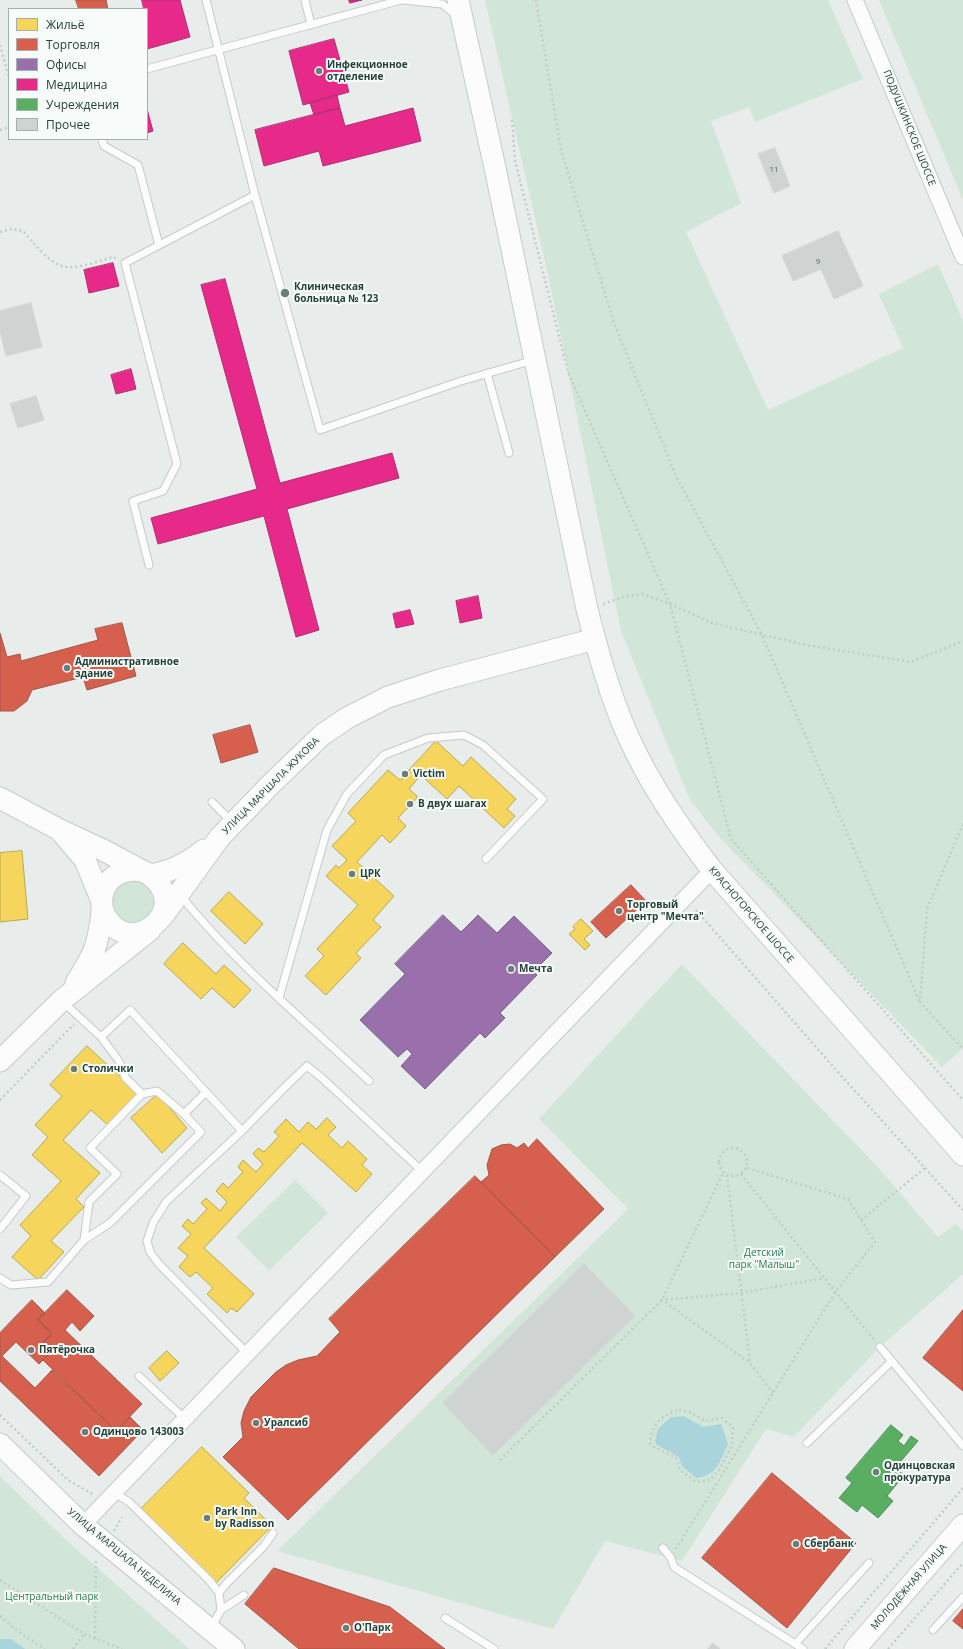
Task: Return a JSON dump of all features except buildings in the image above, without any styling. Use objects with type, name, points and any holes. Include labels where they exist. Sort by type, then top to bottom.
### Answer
[{"type":"street","name":"КРАСНОГОРСКОЕ ШОССЕ","points":[[458,0],[495,168],[587,609],[594,639],[628,735],[641,763],[659,795],[683,833],[712,870],[963,1155]]},
{"type":"street","name":"ПОДУШКИНСКОЕ ШОССЕ","points":[[855,0],[963,257]]},
{"type":"street","name":"УЛИЦА МАРШАЛА ЖУКОВА","points":[[6,1051],[66,997],[156,923],[227,831],[269,786],[322,735],[354,714],[388,696],[440,680],[594,639]]},
{"type":"street","points":[[0,798],[60,830],[103,850],[157,880],[164,893],[165,909],[156,923],[133,934],[124,933],[110,924],[105,916],[102,904],[85,860],[60,830]]},
{"type":"street","points":[[66,997],[87,964],[95,946],[100,927],[103,891],[107,883],[117,874],[130,870],[138,870],[148,874],[170,870],[182,865],[196,857],[227,831]]},
{"type":"street","points":[[83,1525],[184,1418],[712,870]]},
{"type":"street","name":"УЛИЦА МАРШАЛА НЕДЕЛИНА","points":[[0,1444],[83,1525],[211,1628],[234,1649]]},
{"type":"street","name":"МОЛОДЁЖНАЯ УЛИЦА","points":[[855,1649],[963,1525]]},
{"type":"lane","points":[[206,0],[255,195],[320,430],[487,373],[535,360]]},
{"type":"lane","points":[[305,0],[311,25]]},
{"type":"lane","points":[[148,69],[218,48],[311,25],[402,0],[442,4],[462,20]]},
{"type":"lane","points":[[102,140],[104,146],[138,165],[159,245]]},
{"type":"lane","points":[[149,564],[133,501],[163,491],[176,464],[125,263],[255,195]]},
{"type":"lane","points":[[487,373],[509,453]]},
{"type":"lane","points":[[279,998],[327,830],[347,794],[384,755],[428,738],[464,735],[483,745],[543,799],[486,859]]},
{"type":"lane","points":[[212,802],[227,831]]},
{"type":"lane","points":[[179,894],[208,927],[279,998],[369,1081]]},
{"type":"lane","points":[[66,997],[80,1018],[101,1037],[119,1061],[125,1077],[142,1094]]},
{"type":"lane","points":[[101,1037],[130,1010],[242,1131]]},
{"type":"lane","points":[[247,1353],[159,1264],[150,1252],[147,1240],[154,1223],[166,1202],[242,1131],[307,1066],[322,1078],[422,1171]]},
{"type":"lane","points":[[0,1278],[11,1286],[48,1282],[84,1240],[110,1223],[202,1132],[157,1091],[142,1094],[90,1148],[117,1174],[89,1202],[84,1240]]},
{"type":"lane","points":[[184,1114],[206,1092]]},
{"type":"lane","points":[[0,1175],[26,1196],[0,1229]]},
{"type":"lane","points":[[880,1347],[963,1446]]},
{"type":"lane","points":[[807,1443],[892,1361]]},
{"type":"lane","points":[[139,1376],[184,1418]]},
{"type":"lane","points":[[109,1497],[129,1502],[209,1580],[219,1593],[221,1610]]},
{"type":"lane","points":[[219,1593],[265,1544],[273,1533]]},
{"type":"lane","points":[[662,1548],[671,1558],[674,1567],[803,1649]]},
{"type":"lane","points":[[795,1644],[869,1563]]},
{"type":"lane","points":[[211,1628],[221,1610],[244,1595]]},
{"type":"lane","points":[[934,1630],[963,1597]]},
{"type":"lane","points":[[445,1618],[494,1649]]},
{"type":"path","points":[[536,0],[561,150],[614,323],[676,476],[762,635],[920,1002],[963,1048]]},
{"type":"path","points":[[0,45],[8,73]]},
{"type":"path","points":[[512,120],[515,161],[568,372],[670,604],[731,839],[963,1100]]},
{"type":"path","points":[[0,232],[11,229],[23,231],[42,253],[61,266],[77,266],[113,257],[125,263]]},
{"type":"path","points":[[587,609],[624,597],[642,594],[670,604],[712,623],[806,645],[911,662],[963,642]]},
{"type":"path","points":[[920,1002],[927,909],[963,824]]},
{"type":"path","points":[[696,910],[837,1071],[963,1210]]},
{"type":"path","points":[[0,1100],[80,1018]]},
{"type":"path","points":[[732,1148],[737,1148],[743,1151],[747,1159],[747,1168],[741,1174],[732,1176],[723,1173],[718,1160],[721,1153],[732,1148]]},
{"type":"path","points":[[671,1558],[836,1291],[875,1242],[848,1199],[747,1168]]},
{"type":"path","points":[[861,1220],[925,1168]]},
{"type":"path","points":[[500,1460],[662,1300],[723,1173]]},
{"type":"path","points":[[741,1174],[880,1347]]},
{"type":"path","points":[[727,1175],[750,1363]]},
{"type":"path","points":[[662,1300],[742,1293],[824,1278]]},
{"type":"path","points":[[662,1300],[750,1363],[773,1393]]},
{"type":"path","points":[[679,1410],[689,1412],[706,1421],[722,1418],[733,1427],[732,1446],[719,1470],[710,1480],[696,1482],[680,1470],[676,1458],[654,1447],[650,1443],[654,1426],[668,1413],[679,1410]]},
{"type":"path","points":[[0,1415],[68,1480],[109,1497]]},
{"type":"path","points":[[732,1446],[738,1450]]},
{"type":"path","points":[[825,1649],[963,1488]]},
{"type":"path","points":[[95,1638],[96,1559],[122,1518]]},
{"type":"path","points":[[888,1649],[963,1563]]},
{"type":"path","points":[[0,1580],[84,1634],[122,1649]]},
{"type":"path","points":[[1,1618],[45,1649]]},
{"type":"path","points":[[73,1649],[84,1634]]},
{"type":"green space","points":[[485,0],[828,0],[863,79],[755,122],[749,107],[711,121],[741,203],[686,232],[768,410],[903,348],[879,294],[938,264],[963,321],[963,1048],[942,1067],[718,836],[690,800],[621,631],[548,275]]},
{"type":"green space","points":[[879,0],[963,0],[963,200]]},
{"type":"green space","points":[[128,880],[142,881],[156,897],[153,912],[146,920],[138,923],[130,923],[122,919],[116,914],[112,906],[111,898],[115,889]]},
{"type":"green space","name":"Детский парк \"Малыш\"","points":[[682,964],[877,1166],[938,1237],[956,1224],[963,1231],[963,1274],[880,1347],[794,1437],[766,1429],[682,1561],[605,1541],[553,1629],[277,1551],[628,1209],[539,1119]]},
{"type":"green space","points":[[295,1180],[328,1213],[269,1271],[236,1237]]},
{"type":"green space","name":"Центральный парк","points":[[0,1476],[64,1538],[189,1649],[0,1649]]},
{"type":"water","points":[[684,1416],[703,1427],[721,1424],[728,1444],[717,1467],[709,1474],[696,1478],[682,1466],[679,1457],[657,1445],[655,1441],[658,1429],[671,1417]]},
{"type":"water","points":[[0,1639],[11,1639],[25,1649],[0,1649]]},
{"type":"place","name":"Инфекционное отделение","points":[[319,71]]},
{"type":"place","name":"Клиническая больница № 123","points":[[285,293]]},
{"type":"place","name":"Административное здание","points":[[67,668]]},
{"type":"place","name":"Victim","points":[[405,774]]},
{"type":"place","name":"В двух шагах","points":[[410,804]]},
{"type":"place","name":"ЦРК","points":[[352,874]]},
{"type":"place","name":"Торговый центр \"Мечта\"","points":[[619,911]]},
{"type":"place","name":"Мечта","points":[[511,969]]},
{"type":"place","name":"Столички","points":[[74,1069]]},
{"type":"place","name":"Пятёрочка","points":[[31,1350]]},
{"type":"place","name":"Уралсиб","points":[[256,1423]]},
{"type":"place","name":"Одинцово 143003","points":[[85,1432]]},
{"type":"place","name":"Одинцовская прокуратура","points":[[876,1472]]},
{"type":"place","name":"Park Inn by Radisson","points":[[207,1518]]},
{"type":"place","name":"Сбербанк","points":[[796,1544]]},
{"type":"place","name":"О'Парк","points":[[346,1628]]}]
